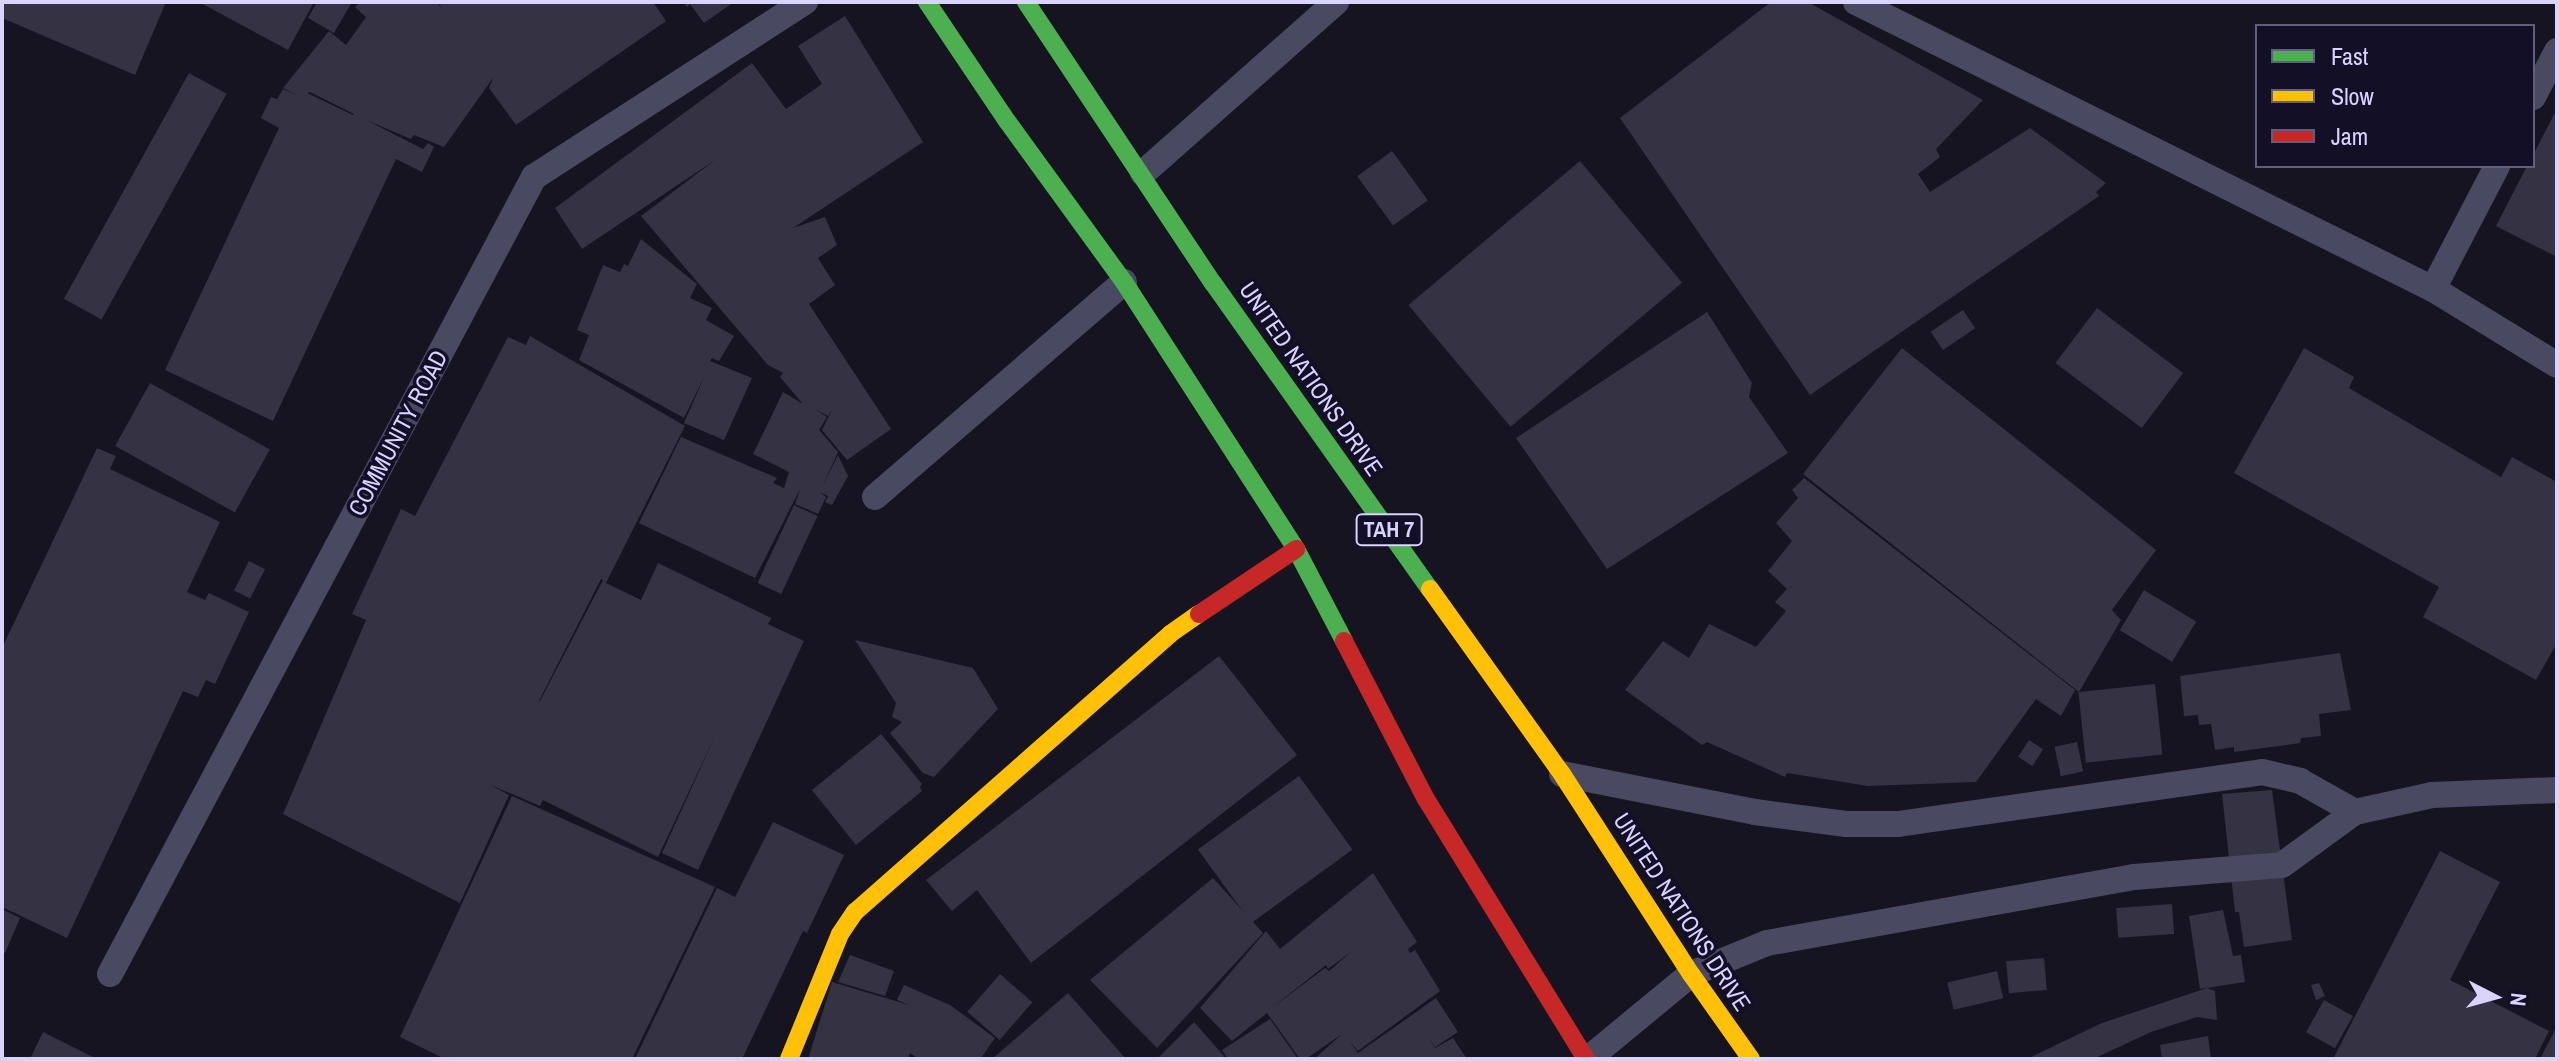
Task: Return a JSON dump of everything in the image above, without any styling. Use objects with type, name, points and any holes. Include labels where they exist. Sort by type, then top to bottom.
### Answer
[{"type":"main road","points":[[927,2],[1007,121],[1124,282],[1296,549],[1426,799],[1587,1059]]},
{"type":"main road","name":"UNITED NATIONS DRIVE","points":[[1026,2],[1143,173],[1213,283],[1562,774],[1691,974],[1751,1059]]},
{"type":"main road","points":[[789,1059],[840,934],[855,912],[1170,634],[1296,549]]},
{"type":"lane","name":"COMMUNITY ROAD","points":[[110,974],[534,177],[805,2]]},
{"type":"lane","points":[[1143,173],[1336,2]]},
{"type":"lane","points":[[1856,2],[2433,289],[2557,365]]},
{"type":"lane","points":[[2535,93],[2557,51]]},
{"type":"lane","points":[[2433,289],[2496,168]]},
{"type":"lane","points":[[875,497],[1124,282]]},
{"type":"lane","points":[[1562,774],[1755,812],[1846,824],[1898,824],[2262,772],[2300,781],[2355,812]]},
{"type":"lane","points":[[1587,1059],[1691,974],[1767,943],[2134,877],[2282,865],[2355,812],[2432,795],[2557,790]]},
{"type":"building","points":[[2,2],[166,2],[135,75],[2,18]]},
{"type":"building","points":[[199,2],[314,2],[288,50]]},
{"type":"building","points":[[317,2],[352,2],[334,33],[308,18]]},
{"type":"building","points":[[360,2],[437,2],[442,10],[438,2],[653,2],[666,21],[516,125],[489,88],[493,78],[444,147],[414,135],[411,139],[366,120],[423,149],[428,143],[434,147],[422,172],[396,159],[273,421],[165,370],[279,128],[261,118],[271,97],[277,99],[283,89],[299,96],[283,88],[329,31],[346,45],[366,17],[355,7]],"holes":[[[310,92],[353,115],[307,93]]]},
{"type":"building","points":[[684,2],[734,2],[704,23],[690,4],[687,7]]},
{"type":"building","points":[[1771,2],[1808,2],[1983,100],[1936,149],[1940,157],[1918,174],[1930,192],[2030,128],[2106,183],[2096,192],[2099,196],[1810,395],[1620,118]]},
{"type":"building","points":[[845,16],[923,142],[793,228],[825,217],[837,245],[818,258],[835,285],[809,304],[891,429],[847,460],[822,430],[832,410],[828,416],[815,409],[827,417],[819,430],[838,452],[822,487],[838,455],[848,476],[832,505],[825,502],[828,496],[820,492],[826,497],[818,514],[795,504],[800,489],[755,578],[639,523],[681,437],[777,478],[773,483],[784,488],[789,472],[753,454],[783,392],[803,404],[780,377],[783,373],[768,365],[641,216],[715,160],[582,249],[555,208],[752,63],[786,109],[822,84],[798,46]]},
{"type":"building","points":[[189,73],[227,94],[102,319],[64,299]]},
{"type":"building","points":[[2557,109],[2557,257],[2496,226],[2526,168],[2535,168],[2535,151]]},
{"type":"building","points":[[1392,151],[1428,200],[1393,226],[1357,176]]},
{"type":"building","points":[[1580,161],[1682,283],[1511,427],[1408,305]]},
{"type":"building","points":[[641,239],[697,284],[690,298],[712,308],[706,320],[734,336],[719,361],[712,358],[710,361],[752,378],[724,440],[684,423],[705,375],[684,418],[579,360],[589,335],[577,330],[603,265],[620,272],[624,264],[628,266]]},
{"type":"building","points":[[2097,308],[2183,373],[2142,428],[2055,363]]},
{"type":"building","points":[[1963,310],[1975,328],[1943,350],[1931,332]]},
{"type":"building","points":[[1707,312],[1752,383],[1749,397],[1788,453],[1607,569],[1516,438]]},
{"type":"building","points":[[530,336],[685,426],[606,583],[641,600],[658,563],[771,618],[768,624],[804,641],[698,870],[662,853],[716,734],[658,857],[543,800],[540,806],[491,785],[509,795],[460,903],[283,814],[366,620],[352,614],[401,509],[415,516],[508,337],[526,345]],"holes":[[[601,579],[540,701],[539,701]]]},
{"type":"building","points":[[1902,348],[2156,550],[2112,610],[2121,620],[2079,692],[1803,474]]},
{"type":"building","points":[[2304,348],[2354,377],[2349,388],[2501,477],[2512,457],[2557,482],[2557,643],[2536,680],[2423,617],[2439,587],[2234,473]]},
{"type":"building","points":[[150,383],[270,449],[235,512],[115,446]]},
{"type":"building","points":[[97,448],[116,456],[110,469],[220,522],[187,592],[205,600],[209,593],[249,612],[215,684],[206,680],[198,697],[183,691],[67,938],[2,907],[2,648]]},
{"type":"building","points":[[1804,478],[2075,690],[2061,716],[2036,699],[1976,782],[1868,786],[1787,773],[1785,777],[1707,742],[1702,745],[1625,690],[1663,641],[1689,658],[1709,624],[1756,647],[1786,611],[1775,602],[1787,589],[1768,571],[1792,541],[1776,523],[1798,498],[1792,490]]},
{"type":"building","points":[[794,505],[818,516],[781,594],[758,583]]},
{"type":"building","points":[[249,561],[265,569],[250,599],[234,590]]},
{"type":"building","points":[[2144,590],[2196,621],[2172,662],[2120,630]]},
{"type":"building","points":[[855,640],[973,668],[998,709],[934,777],[923,773],[890,733],[902,722],[892,717],[896,703]]},
{"type":"building","points":[[2340,653],[2351,710],[2319,714],[2321,736],[2301,738],[2300,743],[2234,752],[2234,747],[2215,750],[2211,724],[2199,725],[2198,715],[2184,716],[2180,676]]},
{"type":"building","points":[[1219,656],[1297,755],[1031,963],[977,890],[952,911],[926,880]]},
{"type":"building","points":[[2155,684],[2162,755],[2086,763],[2078,692]]},
{"type":"building","points":[[881,734],[922,784],[922,791],[856,845],[812,790]]},
{"type":"building","points":[[2029,740],[2043,749],[2032,766],[2018,757]]},
{"type":"building","points":[[2077,742],[2083,771],[2061,776],[2055,747]]},
{"type":"building","points":[[1299,776],[1352,850],[1251,923],[1198,849]]},
{"type":"building","points":[[2272,790],[2292,940],[2244,947],[2239,912],[2235,912],[2222,794]]},
{"type":"building","points":[[512,796],[715,887],[632,1059],[445,1059],[400,1037]]},
{"type":"building","points":[[773,822],[844,855],[807,933],[803,931],[742,1059],[635,1059],[717,888],[735,897]]},
{"type":"building","points":[[2440,851],[2500,882],[2450,980],[2549,1031],[2535,1059],[2333,1059]]},
{"type":"building","points":[[1373,873],[1417,942],[1408,949],[1410,953],[1415,950],[1440,991],[1358,1051],[1350,1042],[1358,1053],[1436,998],[1458,1032],[1435,1047],[1428,1036],[1435,1048],[1453,1038],[1467,1059],[1314,1059],[1342,1034],[1306,1059],[1300,1059],[1267,1013],[1232,1041],[1200,1008],[1266,931],[1280,949]],"holes":[[[1351,952],[1329,971],[1325,968],[1273,1007],[1326,965],[1328,969]]]},
{"type":"building","points":[[1213,878],[1263,933],[1157,1048],[1090,980]]},
{"type":"building","points":[[2172,904],[2174,934],[2118,938],[2116,908]]},
{"type":"building","points":[[2,909],[20,918],[5,953],[2,952]]},
{"type":"building","points":[[2223,910],[2233,956],[2241,955],[2245,982],[2200,989],[2189,916]]},
{"type":"building","points":[[850,955],[894,971],[885,996],[838,982]]},
{"type":"building","points":[[2044,958],[2047,990],[2009,993],[2006,961]]},
{"type":"building","points":[[1997,971],[2003,998],[1954,1010],[1947,982]]},
{"type":"building","points":[[1000,974],[1032,1002],[1000,1040],[967,1012]]},
{"type":"building","points":[[832,982],[909,1005],[897,1000],[904,985],[950,1005],[995,1038],[981,1058],[976,1059],[919,1059],[910,1053],[908,1059],[808,1059]]},
{"type":"building","points":[[2319,983],[2325,996],[2316,1000],[2311,985]]},
{"type":"building","points":[[2207,988],[2215,991],[2217,1020],[2197,1017],[2151,1032],[2093,1059],[2027,1059],[2102,1023]]},
{"type":"building","points":[[1068,993],[1126,1059],[992,1059]]},
{"type":"building","points":[[2324,1000],[2353,1016],[2335,1048],[2306,1032]]},
{"type":"building","points":[[1270,1019],[1298,1059],[1228,1059],[1222,1050]]},
{"type":"building","points":[[1194,1022],[1224,1056],[1221,1059],[1157,1059]]},
{"type":"building","points":[[2557,1026],[2557,1059],[2540,1059]]},
{"type":"building","points":[[43,1032],[97,1059],[30,1059]]},
{"type":"building","points":[[2208,1036],[2211,1059],[2162,1059],[2160,1045]]},
{"type":"traffic: fast","points":[[927,2],[1007,121],[1124,282],[1296,549],[1344,641]]},
{"type":"traffic: fast","points":[[1026,2],[1213,283],[1430,589]]},
{"type":"traffic: slow","points":[[1430,589],[1562,774],[1691,974],[1751,1059]]},
{"type":"traffic: slow","points":[[789,1059],[840,934],[855,912],[1170,634],[1199,614]]},
{"type":"traffic: jam","points":[[1199,614],[1296,549]]},
{"type":"traffic: jam","points":[[1344,641],[1426,799],[1586,1059]]}]
